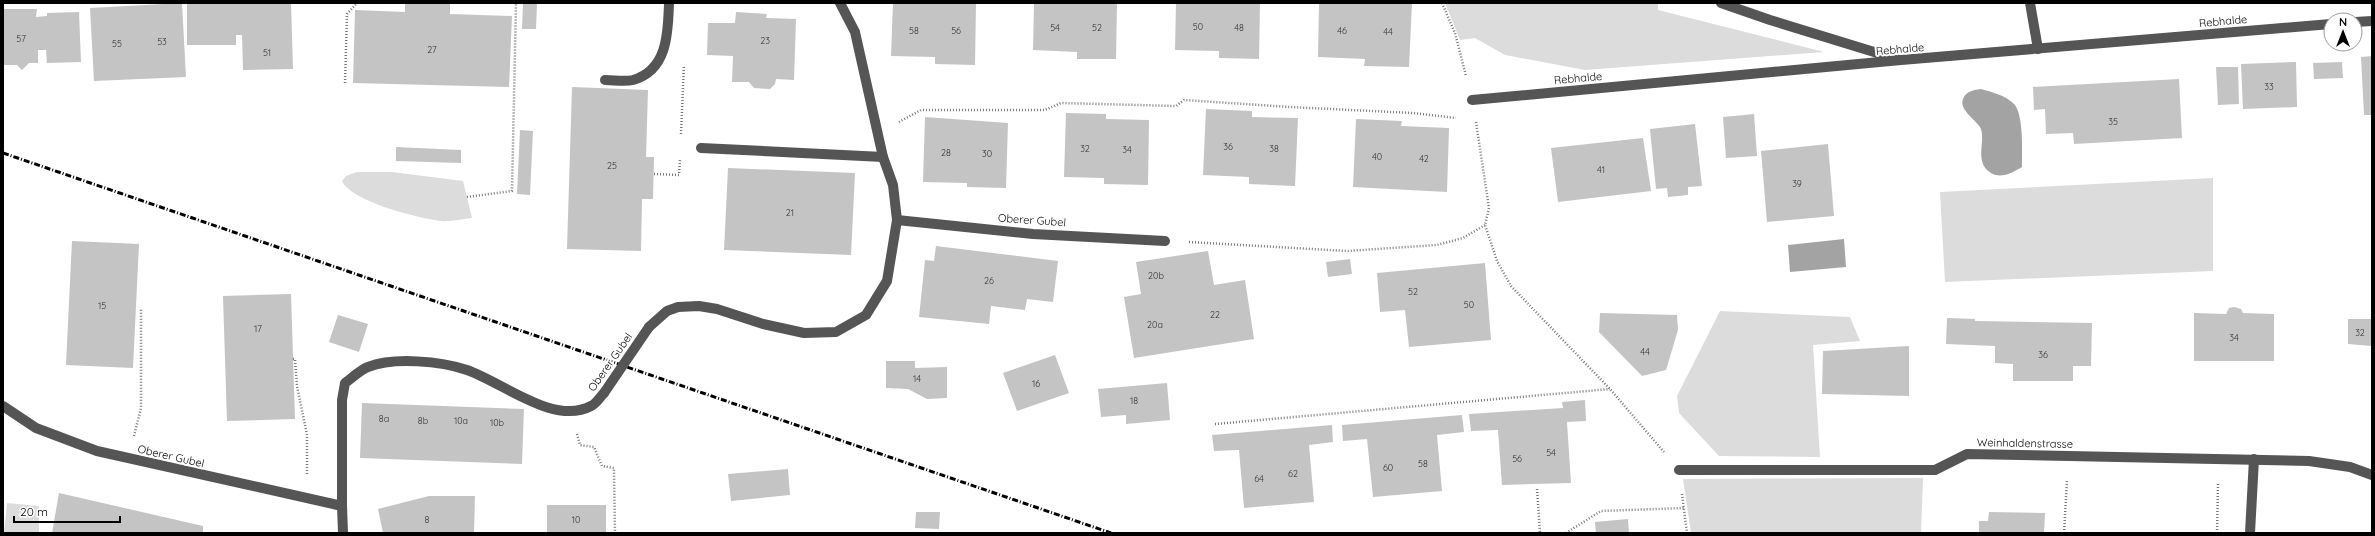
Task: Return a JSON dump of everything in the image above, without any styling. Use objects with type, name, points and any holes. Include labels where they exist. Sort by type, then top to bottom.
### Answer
[{"type":"street","points":[[605,80],[632,80],[650,72],[663,54],[668,34],[669,3]]},
{"type":"street","name":"Oberer Gubel","points":[[343,533],[343,394],[346,383],[367,367],[392,361],[412,361],[466,370],[539,404],[556,410],[581,410],[592,406],[604,393],[649,327],[667,311],[678,307],[699,306],[717,309],[763,324],[804,333],[836,332],[866,315],[888,281],[897,220],[893,185],[883,157],[856,32],[840,3]]},
{"type":"street","points":[[1721,3],[1770,20],[1901,60]]},
{"type":"street","points":[[2030,3],[2038,49]]},
{"type":"street","name":"Rebhalde","points":[[1472,100],[1901,60],[2323,25]]},
{"type":"street","points":[[701,148],[883,157]]},
{"type":"street","name":"Oberer Gubel","points":[[897,220],[1033,234],[1165,241]]},
{"type":"street","name":"Oberer Gubel","points":[[3,406],[36,428],[97,451],[342,506]]},
{"type":"street","name":"Weinhaldenstrasse","points":[[1679,470],[1935,470],[1967,454],[2309,461],[2350,467],[2372,475]]},
{"type":"street","points":[[2250,533],[2254,460]]},
{"type":"path","points":[[345,83],[348,14],[357,3]]},
{"type":"path","points":[[467,197],[512,191],[516,3]]},
{"type":"path","points":[[1442,3],[1455,33],[1472,100],[1489,208],[1485,225],[1497,261],[1511,286],[1610,389],[1679,470],[1687,533]]},
{"type":"path","points":[[681,136],[684,58]]},
{"type":"path","points":[[878,134],[921,110],[1045,110],[1060,103],[1176,106],[1184,100],[1414,113],[1447,118],[1475,118]]},
{"type":"path","points":[[654,174],[679,175],[680,152]]},
{"type":"path","points":[[1165,241],[1347,251],[1437,245],[1463,238],[1485,225]]},
{"type":"path","points":[[128,458],[141,408],[141,309]]},
{"type":"path","points":[[293,359],[296,359],[297,386],[308,435],[307,498]]},
{"type":"path","points":[[1215,424],[1610,389]]},
{"type":"path","points":[[568,411],[580,445],[594,447],[602,466],[614,468],[615,533]]},
{"type":"path","points":[[2064,533],[2068,456]]},
{"type":"path","points":[[2218,459],[2218,533]]},
{"type":"path","points":[[1537,489],[1540,533]]},
{"type":"path","points":[[1566,533],[1601,511],[1684,508]]},
{"type":"shaded area","points":[[1445,3],[1658,3],[1658,10],[1824,52],[1585,70],[1505,55],[1475,38],[1460,40]]},
{"type":"shaded area","points":[[1981,89],[1998,94],[2009,100],[2017,108],[2019,115],[2022,133],[2022,167],[2003,175],[1995,175],[1991,173],[1983,163],[1981,157],[1982,132],[1978,124],[1963,107],[1962,103],[1966,94],[1973,90]]},
{"type":"shaded area","points":[[357,172],[392,172],[463,181],[472,218],[441,221],[402,213],[372,202],[358,196],[348,189],[342,181],[346,176]]},
{"type":"shaded area","points":[[2213,178],[2213,271],[1945,282],[1940,192]]},
{"type":"shaded area","points":[[1844,239],[1846,267],[1790,272],[1788,245]]},
{"type":"shaded area","points":[[1720,311],[1850,317],[1860,341],[1813,345],[1820,457],[1719,456],[1679,413],[1677,396]]},
{"type":"shaded area","points":[[1923,478],[1921,533],[1691,533],[1683,479]]},
{"type":"shaded area","points":[[7,503],[39,506],[39,533],[4,533]]},
{"type":"building","points":[[182,3],[186,77],[94,81],[90,8]]},
{"type":"building","points":[[187,3],[291,3],[293,69],[243,70],[242,35],[236,35],[236,45],[187,45]]},
{"type":"building","points":[[405,3],[450,3],[450,14],[512,16],[509,87],[353,83],[355,10],[405,12]]},
{"type":"building","points":[[523,3],[537,3],[536,29],[522,29]]},
{"type":"building","points":[[893,3],[976,3],[975,65],[935,64],[935,57],[891,56]]},
{"type":"building","points":[[1034,3],[1117,3],[1116,59],[1077,59],[1077,52],[1033,50]]},
{"type":"building","points":[[1176,3],[1260,3],[1259,59],[1219,58],[1219,51],[1175,50]]},
{"type":"building","points":[[1319,3],[1412,3],[1409,67],[1364,66],[1365,59],[1318,57]]},
{"type":"building","points":[[3,9],[37,9],[36,17],[47,16],[47,13],[79,12],[81,62],[47,63],[46,50],[38,50],[38,63],[29,63],[22,70],[17,65],[3,65]]},
{"type":"building","points":[[736,12],[767,14],[766,18],[796,19],[794,80],[776,79],[775,84],[770,89],[754,88],[749,82],[732,82],[733,56],[707,55],[708,23],[735,23]]},
{"type":"building","points":[[2372,56],[2372,115],[2364,115],[2361,57]]},
{"type":"building","points":[[2296,62],[2297,107],[2243,109],[2241,64]]},
{"type":"building","points":[[2342,62],[2343,78],[2314,79],[2313,63]]},
{"type":"building","points":[[2216,67],[2238,67],[2239,104],[2218,105]]},
{"type":"building","points":[[2179,79],[2182,138],[2074,144],[2073,133],[2046,134],[2045,109],[2034,110],[2033,87]]},
{"type":"building","points":[[572,87],[648,90],[646,157],[654,157],[653,199],[642,199],[641,251],[567,249]]},
{"type":"building","points":[[1206,109],[1252,111],[1252,117],[1298,118],[1295,186],[1249,184],[1249,177],[1203,175]]},
{"type":"building","points":[[1066,113],[1106,114],[1106,119],[1149,120],[1148,185],[1104,184],[1104,178],[1064,177]]},
{"type":"building","points":[[1754,114],[1757,156],[1726,158],[1723,117]]},
{"type":"building","points":[[925,117],[1008,123],[1006,188],[967,187],[967,183],[923,182]]},
{"type":"building","points":[[1356,119],[1402,121],[1401,126],[1449,128],[1447,192],[1353,187]]},
{"type":"building","points":[[1695,124],[1702,186],[1688,187],[1688,195],[1668,197],[1667,188],[1656,189],[1650,129]]},
{"type":"building","points":[[520,130],[533,131],[530,195],[517,194]]},
{"type":"building","points":[[1643,138],[1651,191],[1558,202],[1551,148]]},
{"type":"building","points":[[1828,144],[1834,216],[1767,222],[1761,151]]},
{"type":"building","points":[[396,147],[461,150],[461,163],[396,161]]},
{"type":"building","points":[[728,168],[855,173],[851,255],[724,250]]},
{"type":"building","points":[[72,241],[139,244],[133,368],[66,365]]},
{"type":"building","points":[[936,246],[1058,261],[1053,302],[1027,299],[1025,310],[991,306],[989,324],[919,317],[925,260],[934,261]]},
{"type":"building","points":[[1208,251],[1214,285],[1245,280],[1254,339],[1134,358],[1124,297],[1141,294],[1136,262]]},
{"type":"building","points":[[1350,259],[1352,274],[1328,277],[1326,262]]},
{"type":"building","points":[[1485,263],[1491,340],[1409,347],[1405,310],[1380,312],[1377,273]]},
{"type":"building","points":[[291,294],[295,419],[227,421],[223,296]]},
{"type":"building","points":[[2234,307],[2241,309],[2243,313],[2274,314],[2274,361],[2194,361],[2194,313],[2226,314],[2229,308]]},
{"type":"building","points":[[1600,313],[1677,315],[1678,330],[1666,370],[1642,376],[1599,332]]},
{"type":"building","points":[[338,315],[368,324],[359,352],[329,342]]},
{"type":"building","points":[[1947,318],[1975,319],[1975,321],[2092,323],[2091,366],[2073,366],[2073,381],[2013,381],[2013,364],[1995,363],[1995,346],[1946,344]]},
{"type":"building","points":[[2348,319],[2372,319],[2372,346],[2348,344]]},
{"type":"building","points":[[1909,346],[1909,396],[1822,394],[1823,351]]},
{"type":"building","points":[[1055,355],[1069,393],[1017,411],[1003,373]]},
{"type":"building","points":[[886,361],[915,361],[915,368],[947,367],[947,398],[927,399],[908,389],[886,388]]},
{"type":"building","points":[[1167,383],[1170,420],[1126,424],[1126,415],[1101,417],[1098,389]]},
{"type":"building","points":[[1585,400],[1586,421],[1567,422],[1571,483],[1502,485],[1498,430],[1471,431],[1469,414],[1563,408],[1562,402]]},
{"type":"building","points":[[362,403],[524,409],[522,464],[360,458]]},
{"type":"building","points":[[1462,415],[1464,432],[1437,435],[1442,491],[1373,497],[1367,439],[1343,441],[1342,425]]},
{"type":"building","points":[[1332,425],[1333,442],[1309,445],[1314,502],[1244,508],[1239,450],[1214,451],[1212,435]]},
{"type":"building","points":[[788,469],[790,495],[731,501],[728,474]]},
{"type":"building","points":[[59,493],[203,526],[203,533],[52,533]]},
{"type":"building","points":[[429,496],[475,496],[474,533],[383,533],[378,509]]},
{"type":"building","points":[[547,505],[606,505],[606,533],[547,533]]},
{"type":"building","points":[[916,512],[940,512],[939,529],[915,528]]},
{"type":"building","points":[[1989,512],[2045,513],[2044,533],[1979,533],[1979,521],[1988,521]]},
{"type":"building","points":[[1628,519],[1629,533],[1596,533],[1595,522]]},
{"type":"railway","points":[[3,153],[1111,533]]}]
